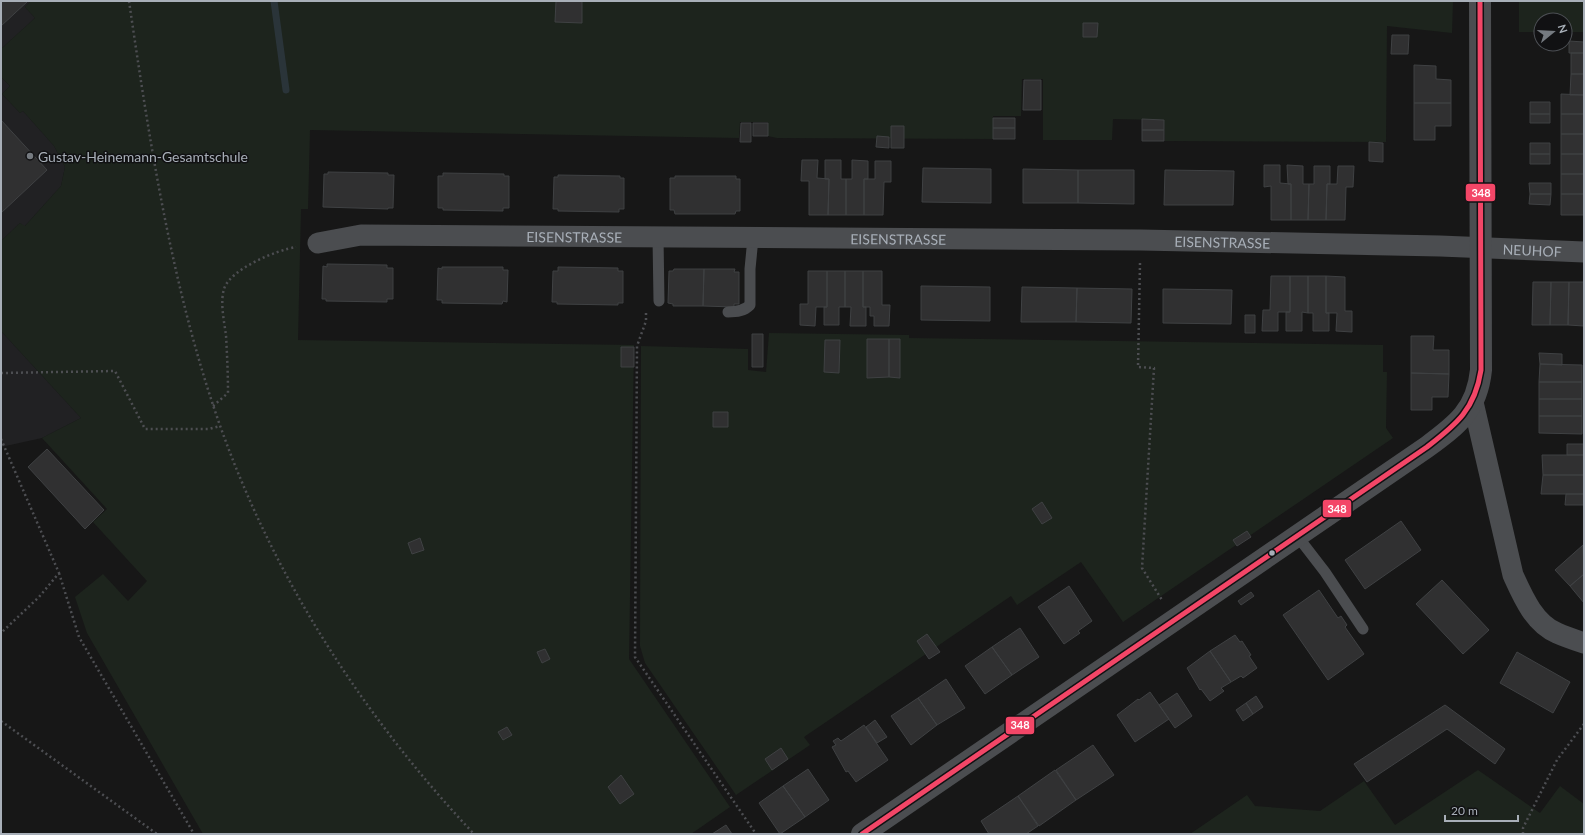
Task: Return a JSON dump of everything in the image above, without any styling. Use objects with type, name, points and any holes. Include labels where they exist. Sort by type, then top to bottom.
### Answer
[{"type":"street","points":[[862,834],[1176,621],[1456,426],[1473,402],[1479,385],[1481,370],[1480,1]]},
{"type":"street","name":"EISENSTRASSE","points":[[318,244],[361,235],[1141,240],[1480,248]]},
{"type":"street","name":"NEUHOF","points":[[1480,248],[1584,252]]},
{"type":"street","points":[[1473,402],[1513,575],[1522,595],[1538,619],[1556,633],[1584,643]]},
{"type":"lane","points":[[658,237],[659,301]]},
{"type":"lane","points":[[728,312],[738,312],[750,305],[750,268],[753,238]]},
{"type":"lane","points":[[1298,537],[1325,572],[1363,629]]},
{"type":"path","points":[[129,1],[161,200],[182,295],[220,426],[272,549],[310,620],[353,685],[402,752],[474,834]]},
{"type":"path","points":[[1141,240],[1138,367],[1154,368],[1142,568],[1176,621]]},
{"type":"path","points":[[213,406],[228,393],[224,290],[229,280],[254,263],[282,251],[318,244]]},
{"type":"path","points":[[646,305],[646,320],[637,346],[635,657],[756,834]]},
{"type":"path","points":[[1,373],[115,371],[145,429],[209,429],[220,426]]},
{"type":"path","points":[[1,439],[59,573],[79,637],[194,834]]},
{"type":"path","points":[[1,633],[39,597],[59,573]]},
{"type":"path","points":[[1,721],[157,834]]},
{"type":"path","points":[[1523,834],[1523,828],[1557,760],[1584,724]]},
{"type":"shaded area","points":[[1,1],[31,1],[25,7],[35,18],[1,49]]},
{"type":"shaded area","points":[[31,1],[1453,1],[1452,33],[1387,26],[1386,142],[1165,141],[1164,120],[1113,119],[1112,140],[1043,140],[1043,79],[1022,79],[1021,116],[993,116],[993,139],[777,138],[768,136],[768,122],[740,122],[739,138],[310,130],[308,209],[301,209],[298,340],[634,345],[629,659],[730,807],[691,834],[203,834],[87,633],[75,597],[103,574],[128,601],[147,581],[93,522],[107,509],[42,438],[81,418],[1,331],[1,241],[20,223],[25,226],[61,186],[65,167],[54,146],[23,111],[20,113],[2,94],[10,86],[1,77],[1,49],[35,18],[25,7]]},
{"type":"shaded area","points":[[1519,1],[1584,1],[1584,32],[1573,32],[1573,12],[1533,12],[1533,32],[1519,32]]},
{"type":"shaded area","name":"Gustav-Heinemann-Gesamtschule","points":[[1,77],[10,86],[2,94],[20,113],[23,111],[54,146],[65,167],[61,186],[24,227],[20,223],[1,241]]},
{"type":"shaded area","points":[[1,331],[81,418],[42,438],[1,447]]},
{"type":"shaded area","points":[[769,333],[909,335],[909,338],[1383,345],[1383,372],[1387,372],[1386,428],[1393,438],[1123,622],[1081,562],[1017,605],[1011,596],[804,737],[810,745],[736,795],[645,663],[640,646],[641,346],[748,349],[748,370],[766,372]]},
{"type":"shaded area","points":[[1478,770],[1540,813],[1560,786],[1584,804],[1584,834],[1190,834],[1247,795],[1255,806],[1320,811],[1364,781],[1395,825]]},
{"type":"building","points":[[1,1],[28,1],[1,26]]},
{"type":"building","points":[[556,1],[582,1],[582,23],[555,22]]},
{"type":"building","points":[[1083,23],[1098,23],[1097,37],[1083,37]]},
{"type":"building","points":[[1392,35],[1409,35],[1408,54],[1391,54]]},
{"type":"building","points":[[1573,41],[1584,42],[1584,53],[1569,53],[1573,52]]},
{"type":"building","points":[[1571,53],[1584,53],[1584,74],[1571,74]]},
{"type":"building","points":[[1414,65],[1436,66],[1436,79],[1451,80],[1451,103],[1414,103]]},
{"type":"building","points":[[1571,74],[1584,74],[1584,95],[1570,95]]},
{"type":"building","points":[[1024,80],[1041,80],[1041,110],[1023,110]]},
{"type":"building","points":[[1561,94],[1584,95],[1584,114],[1561,114]]},
{"type":"building","points":[[1530,102],[1550,102],[1550,114],[1530,114]]},
{"type":"building","points":[[1414,103],[1451,103],[1451,126],[1435,126],[1435,140],[1414,140]]},
{"type":"building","points":[[1530,114],[1550,114],[1550,123],[1530,123]]},
{"type":"building","points":[[1561,114],[1584,114],[1584,134],[1561,134]]},
{"type":"building","points":[[993,118],[1015,118],[1015,128],[993,128]]},
{"type":"building","points":[[1142,119],[1164,120],[1164,130],[1142,130]]},
{"type":"building","points":[[1,120],[47,170],[1,213]]},
{"type":"building","points":[[741,123],[751,123],[751,142],[740,142]]},
{"type":"building","points":[[753,123],[768,123],[768,136],[753,136]]},
{"type":"building","points":[[891,126],[904,126],[904,148],[891,148]]},
{"type":"building","points":[[993,128],[1015,128],[1015,139],[993,139]]},
{"type":"building","points":[[1142,130],[1164,130],[1164,141],[1142,141]]},
{"type":"building","points":[[1561,134],[1584,134],[1584,154],[1561,154]]},
{"type":"building","points":[[877,136],[889,137],[889,148],[876,147]]},
{"type":"building","points":[[1369,142],[1383,143],[1383,162],[1369,161]]},
{"type":"building","points":[[1530,143],[1550,143],[1550,154],[1530,154]]},
{"type":"building","points":[[1530,154],[1550,154],[1550,164],[1530,164]]},
{"type":"building","points":[[1561,154],[1584,154],[1584,174],[1561,174]]},
{"type":"building","points":[[802,160],[818,160],[817,178],[829,179],[828,215],[809,215],[809,181],[801,181]]},
{"type":"building","points":[[825,160],[841,160],[841,179],[846,179],[846,215],[828,215],[829,179],[825,179]]},
{"type":"building","points":[[852,160],[868,161],[868,179],[864,179],[864,215],[846,215],[846,179],[852,179]]},
{"type":"building","points":[[875,161],[891,161],[891,182],[884,182],[883,215],[864,215],[864,179],[875,179]]},
{"type":"building","points":[[1264,165],[1280,165],[1280,183],[1291,184],[1291,220],[1271,220],[1271,186],[1264,187]]},
{"type":"building","points":[[1287,165],[1303,166],[1303,184],[1309,184],[1308,220],[1291,220],[1291,184],[1288,184]]},
{"type":"building","points":[[1314,166],[1330,166],[1330,184],[1327,184],[1326,220],[1308,220],[1309,184],[1314,184]]},
{"type":"building","points":[[1338,166],[1354,166],[1353,187],[1346,187],[1345,220],[1326,220],[1327,184],[1337,184]]},
{"type":"building","points":[[923,168],[991,169],[991,203],[922,202]]},
{"type":"building","points":[[1023,169],[1078,170],[1078,203],[1023,203]]},
{"type":"building","points":[[1078,170],[1134,170],[1134,204],[1078,203]]},
{"type":"building","points":[[1165,170],[1234,171],[1233,205],[1164,205]]},
{"type":"building","points":[[328,172],[388,173],[388,175],[394,175],[393,208],[323,207],[324,174],[328,174]]},
{"type":"building","points":[[443,173],[504,174],[504,176],[509,176],[509,208],[503,208],[503,211],[443,210],[443,208],[438,208],[438,176],[443,176]]},
{"type":"building","points":[[1561,174],[1584,174],[1584,194],[1561,194]]},
{"type":"building","points":[[558,175],[620,176],[620,178],[624,178],[624,209],[619,209],[619,212],[558,211],[558,209],[553,209],[554,177],[558,177]]},
{"type":"building","points":[[675,176],[736,176],[736,179],[740,179],[740,211],[736,211],[735,214],[675,214],[674,210],[670,210],[670,178],[675,178]]},
{"type":"building","points":[[1529,183],[1551,183],[1551,194],[1530,194]]},
{"type":"building","points":[[1530,194],[1551,194],[1550,205],[1529,204]]},
{"type":"building","points":[[1561,194],[1584,194],[1584,215],[1561,215]]},
{"type":"building","points":[[327,264],[387,265],[387,268],[393,268],[393,299],[387,299],[387,302],[326,301],[326,299],[322,299],[323,266],[327,267]]},
{"type":"building","points":[[442,267],[503,267],[503,270],[508,270],[507,302],[503,301],[502,304],[442,303],[442,300],[437,300],[438,268],[442,269]]},
{"type":"building","points":[[558,267],[618,268],[618,271],[623,271],[623,303],[618,303],[618,305],[557,304],[557,302],[552,302],[553,271],[558,271]]},
{"type":"building","points":[[674,269],[704,269],[703,306],[673,306],[673,304],[668,303],[669,271],[673,271]]},
{"type":"building","points":[[704,269],[735,269],[734,272],[739,272],[739,304],[734,304],[734,307],[703,306]]},
{"type":"building","points":[[808,271],[827,271],[827,307],[816,307],[815,326],[800,325],[800,304],[808,304]]},
{"type":"building","points":[[827,271],[845,271],[845,307],[839,307],[839,325],[824,325],[824,307],[827,307]]},
{"type":"building","points":[[845,271],[863,271],[863,307],[866,307],[866,326],[850,326],[851,307],[845,307]]},
{"type":"building","points":[[863,271],[882,271],[882,305],[890,305],[889,326],[874,326],[874,316],[870,316],[870,307],[863,307]]},
{"type":"building","points":[[1271,276],[1290,276],[1290,312],[1278,312],[1278,331],[1262,331],[1263,310],[1270,310]]},
{"type":"building","points":[[1290,276],[1308,276],[1308,313],[1302,312],[1302,331],[1286,331],[1286,312],[1290,312]]},
{"type":"building","points":[[1308,276],[1326,276],[1326,313],[1329,313],[1329,331],[1313,331],[1313,313],[1308,313]]},
{"type":"building","points":[[1326,276],[1345,277],[1345,311],[1352,311],[1352,332],[1336,331],[1337,313],[1326,313]]},
{"type":"building","points":[[1533,282],[1551,282],[1550,325],[1532,325]]},
{"type":"building","points":[[1551,282],[1569,282],[1568,325],[1550,325]]},
{"type":"building","points":[[1569,282],[1584,282],[1584,326],[1568,325]]},
{"type":"building","points":[[921,286],[990,287],[990,321],[921,320]]},
{"type":"building","points":[[1022,287],[1077,288],[1076,322],[1021,322]]},
{"type":"building","points":[[1077,288],[1132,289],[1131,323],[1076,322]]},
{"type":"building","points":[[1163,289],[1232,290],[1231,324],[1163,323]]},
{"type":"building","points":[[1245,315],[1255,315],[1255,333],[1245,333]]},
{"type":"building","points":[[752,334],[763,334],[763,367],[752,367]]},
{"type":"building","points":[[1411,336],[1434,336],[1433,350],[1449,350],[1449,374],[1411,373]]},
{"type":"building","points":[[867,339],[889,339],[889,377],[867,378]]},
{"type":"building","points":[[889,339],[900,339],[900,378],[889,377]]},
{"type":"building","points":[[825,340],[840,340],[839,373],[824,372]]},
{"type":"building","points":[[621,347],[634,347],[634,367],[621,367]]},
{"type":"building","points":[[1539,353],[1562,354],[1562,365],[1540,364]]},
{"type":"building","points":[[1540,364],[1582,365],[1582,382],[1539,382]]},
{"type":"building","points":[[1411,373],[1449,374],[1448,397],[1432,397],[1432,410],[1411,410]]},
{"type":"building","points":[[1539,382],[1582,382],[1582,399],[1539,399]]},
{"type":"building","points":[[1539,399],[1582,399],[1582,416],[1539,416]]},
{"type":"building","points":[[713,412],[728,412],[728,427],[713,427]]},
{"type":"building","points":[[1539,416],[1582,416],[1582,434],[1539,433]]},
{"type":"building","points":[[1567,444],[1584,444],[1584,455],[1567,455]]},
{"type":"building","points":[[47,449],[104,510],[85,529],[28,467]]},
{"type":"building","points":[[1542,455],[1584,455],[1584,475],[1543,475]]},
{"type":"building","points":[[1543,475],[1584,475],[1584,494],[1541,494]]},
{"type":"building","points":[[1566,494],[1584,494],[1584,505],[1565,505]]},
{"type":"building","points":[[1042,502],[1052,518],[1042,524],[1032,509]]},
{"type":"building","points":[[1401,521],[1421,550],[1365,589],[1345,560]]},
{"type":"building","points":[[1247,531],[1251,537],[1237,546],[1233,540]]},
{"type":"building","points":[[420,538],[424,550],[412,554],[408,543]]},
{"type":"building","points":[[1583,545],[1584,574],[1570,586],[1555,570]]},
{"type":"building","points":[[1584,574],[1584,603],[1570,586]]},
{"type":"building","points":[[1442,580],[1489,630],[1463,654],[1416,604]]},
{"type":"building","points":[[1069,586],[1092,621],[1078,631],[1080,633],[1064,644],[1038,607]]},
{"type":"building","points":[[1319,590],[1338,618],[1341,616],[1347,625],[1345,627],[1364,654],[1328,680],[1283,615]]},
{"type":"building","points":[[1251,592],[1254,596],[1241,605],[1238,601]]},
{"type":"building","points":[[1020,628],[1039,657],[1012,675],[992,647]]},
{"type":"building","points":[[927,634],[940,652],[929,659],[917,641]]},
{"type":"building","points":[[1235,635],[1240,642],[1242,641],[1257,668],[1243,678],[1241,676],[1231,682],[1210,651]]},
{"type":"building","points":[[992,647],[1012,675],[985,694],[965,666]]},
{"type":"building","points":[[545,649],[550,659],[542,663],[537,652]]},
{"type":"building","points":[[1210,651],[1231,682],[1221,688],[1224,691],[1210,701],[1201,689],[1200,690],[1187,668]]},
{"type":"building","points":[[1517,652],[1570,682],[1553,713],[1500,683]]},
{"type":"building","points":[[946,679],[965,708],[937,725],[918,698]]},
{"type":"building","points":[[1150,692],[1169,719],[1135,742],[1117,715]]},
{"type":"building","points":[[1177,693],[1192,716],[1175,728],[1159,705]]},
{"type":"building","points":[[1256,696],[1263,707],[1253,714],[1246,703]]},
{"type":"building","points":[[918,698],[937,725],[911,745],[891,716]]},
{"type":"building","points":[[1246,703],[1253,714],[1243,721],[1236,710]]},
{"type":"building","points":[[1445,705],[1505,749],[1495,764],[1447,729],[1367,782],[1354,764]]},
{"type":"building","points":[[875,720],[887,737],[877,743],[866,727]]},
{"type":"building","points":[[864,725],[888,760],[856,782],[848,771],[846,772],[832,747],[836,745],[833,741],[838,738],[841,741]]},
{"type":"building","points":[[507,727],[512,735],[503,740],[498,732]]},
{"type":"building","points":[[1093,745],[1114,775],[1076,800],[1056,770]]},
{"type":"building","points":[[781,748],[788,759],[772,770],[765,759]]},
{"type":"building","points":[[808,769],[829,800],[805,817],[783,786]]},
{"type":"building","points":[[1055,770],[1076,800],[1039,826],[1018,796]]},
{"type":"building","points":[[621,775],[634,794],[620,804],[608,787]]},
{"type":"building","points":[[783,786],[805,817],[780,834],[759,803]]},
{"type":"building","points":[[1018,796],[1038,826],[1026,834],[989,834],[981,821]]},
{"type":"building","points":[[726,825],[732,834],[712,834]]},
{"type":"waterway","points":[[274,1],[286,90]]},
{"type":"transit line","name":"348","points":[[862,834],[1427,447],[1456,423],[1463,414],[1474,395],[1481,370],[1480,1]]},
{"type":"place","name":"Gustav-Heinemann-Gesamtschule","points":[[30,156]]}]
